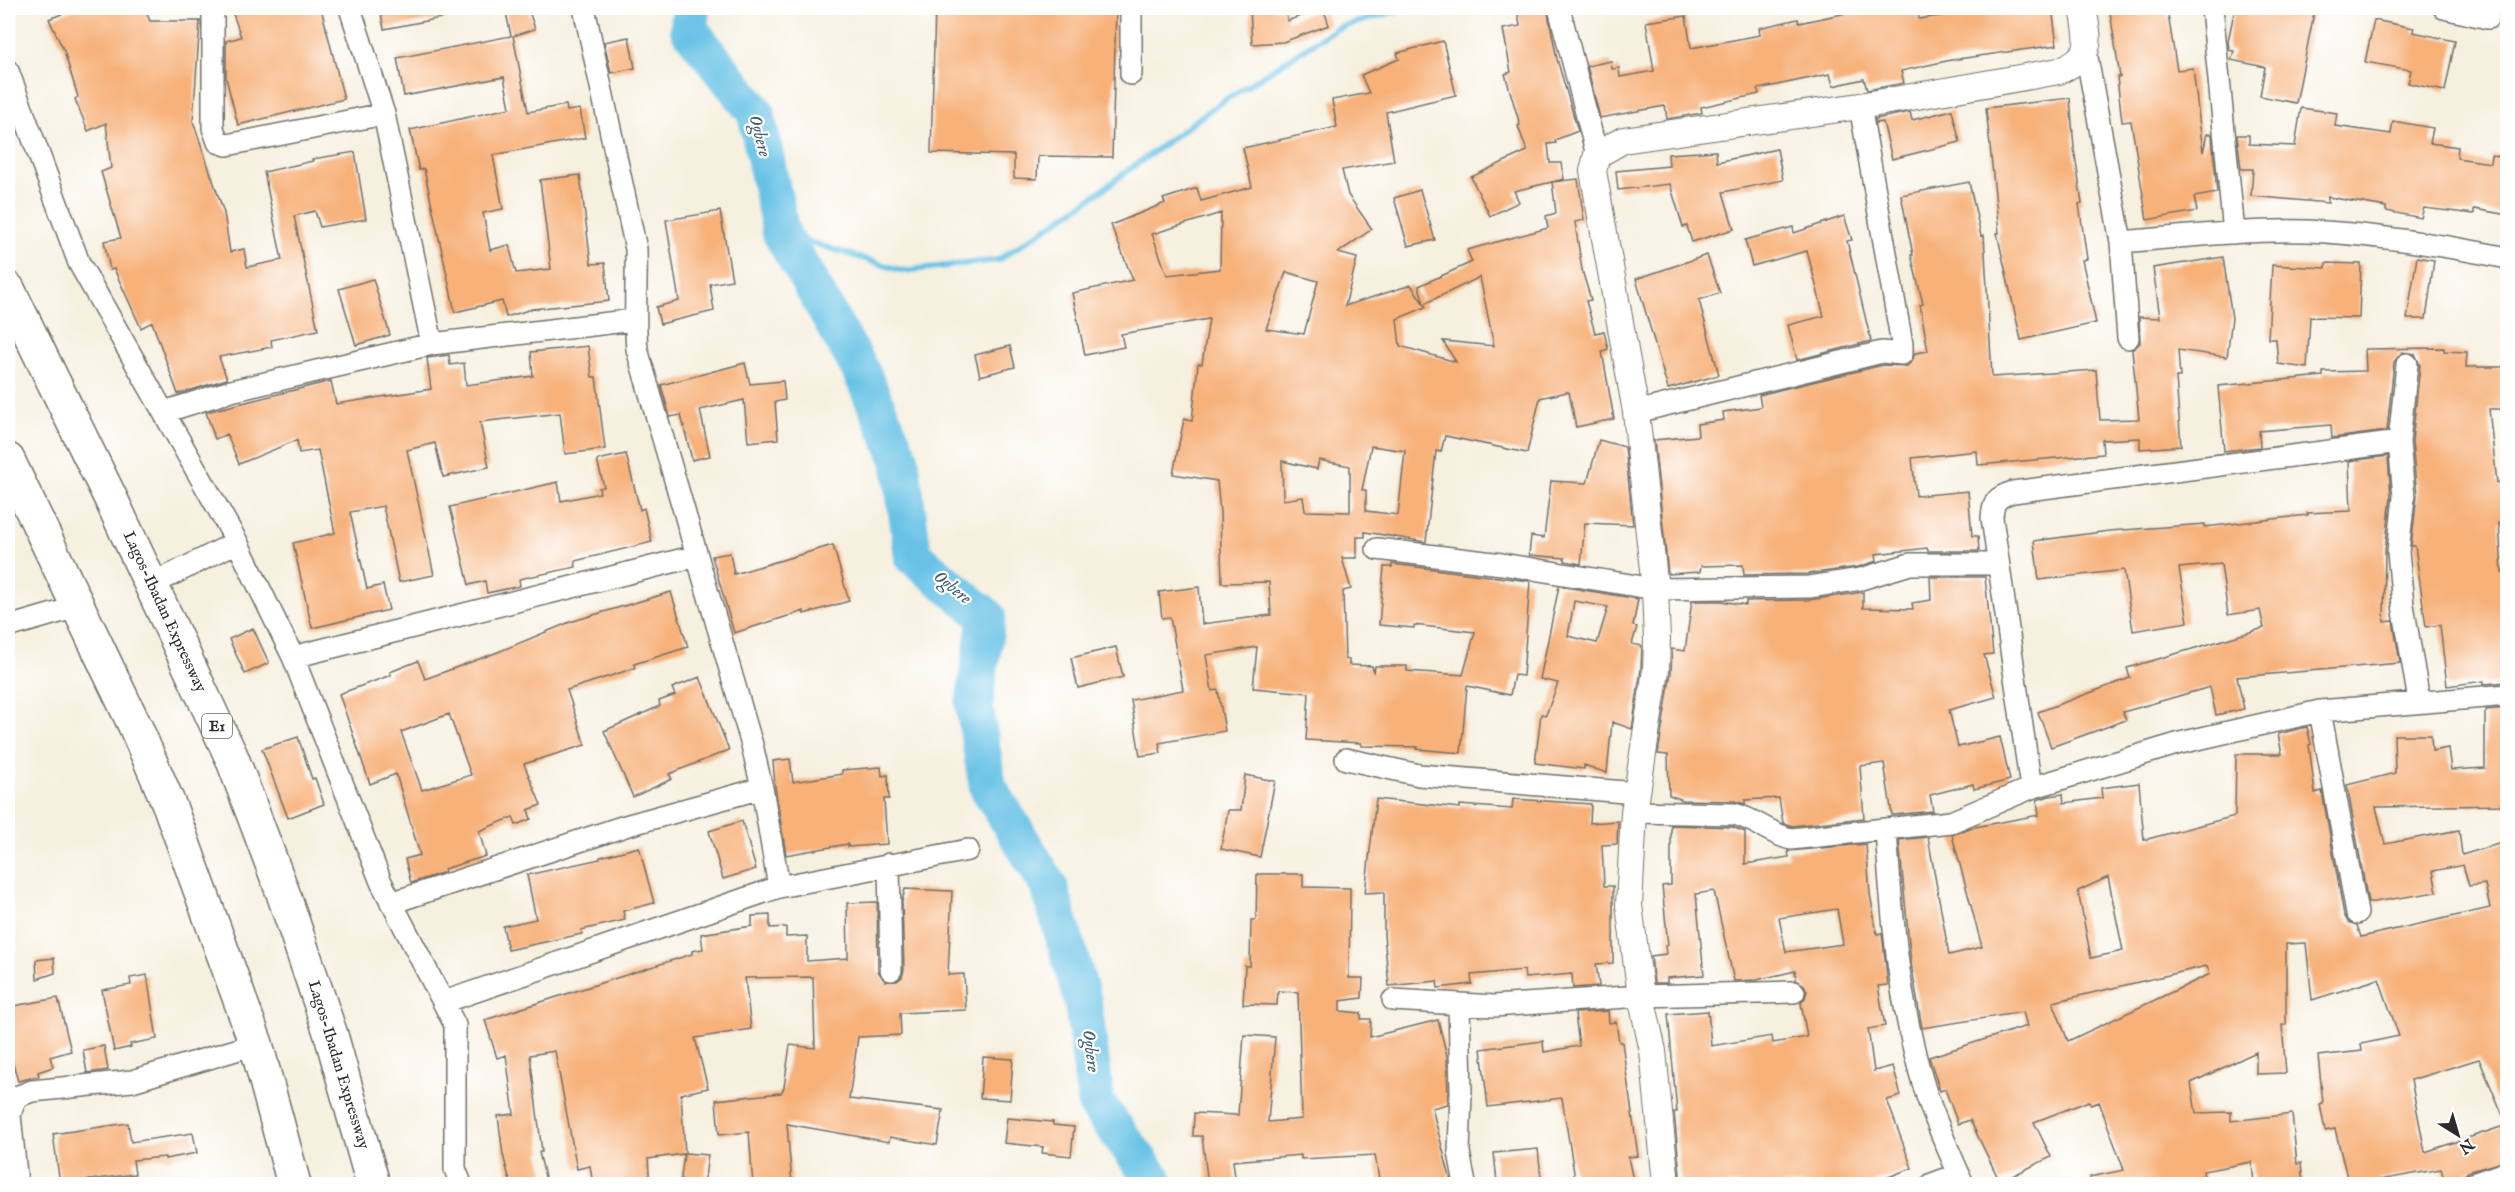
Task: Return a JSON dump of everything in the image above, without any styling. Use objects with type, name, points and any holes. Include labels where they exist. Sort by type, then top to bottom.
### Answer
[{"type":"highway","name":"Lagos-Ibadan Expressway","points":[[8,289],[110,497],[232,758],[331,1035],[373,1185]]},
{"type":"highway","points":[[8,460],[136,728],[170,807],[256,1044],[294,1185]]},
{"type":"street","points":[[213,8],[213,128],[218,142],[227,144],[384,114]]},
{"type":"street","points":[[350,8],[384,114],[432,344]]},
{"type":"street","points":[[584,8],[636,249],[637,286],[634,321],[637,349],[752,745],[762,788],[778,887]]},
{"type":"street","points":[[1131,8],[1131,74]]},
{"type":"street","points":[[1559,8],[1597,155],[1593,171],[1636,412],[1655,589],[1656,670],[1636,802],[1629,904],[1641,996],[1653,1051],[1666,1185]]},
{"type":"street","points":[[2082,8],[2088,34],[2086,52],[2121,242],[2128,338]]},
{"type":"street","points":[[2212,8],[2234,233]]},
{"type":"street","points":[[2444,8],[2488,18]]},
{"type":"street","points":[[1597,155],[1623,140],[1860,106],[2059,71],[2074,64],[2086,52]]},
{"type":"street","points":[[8,71],[79,263],[237,542],[293,657],[390,903],[455,1025],[455,1169],[461,1185]]},
{"type":"street","points":[[1636,412],[1882,352],[1902,354],[1860,106]]},
{"type":"street","points":[[2121,242],[2234,233],[2308,231],[2377,237],[2458,248],[2508,258]]},
{"type":"street","points":[[164,412],[231,391],[432,344],[634,321]]},
{"type":"street","points":[[2407,364],[2399,442],[2404,497],[2398,552],[2403,605],[2419,701]]},
{"type":"street","points":[[2031,788],[1997,564],[1992,518],[1993,504],[1999,496],[2013,492],[2399,442]]},
{"type":"street","points":[[151,585],[237,542]]},
{"type":"street","points":[[1377,549],[1502,564],[1655,589],[1809,587],[1861,579],[1910,564],[1997,564]]},
{"type":"street","points":[[293,657],[696,556]]},
{"type":"street","points":[[8,627],[77,607]]},
{"type":"street","points":[[1346,759],[1419,775],[1734,814],[1748,818],[1779,836],[1791,839],[1886,831],[1951,822],[2031,788],[2180,742],[2320,711],[2508,695]]},
{"type":"street","points":[[2320,711],[2356,913]]},
{"type":"street","points":[[390,903],[626,826],[762,788]]},
{"type":"street","points":[[1886,831],[1894,941],[1903,1000],[1927,1097],[1961,1179],[1932,1185]]},
{"type":"street","points":[[444,1002],[778,887],[968,850]]},
{"type":"street","points":[[889,864],[891,970]]},
{"type":"street","points":[[1393,1000],[1522,1005],[1641,996],[1794,992]]},
{"type":"street","points":[[1460,1004],[1459,1152],[1466,1185]]},
{"type":"street","points":[[17,1185],[10,1115],[12,1097],[32,1091],[132,1081],[256,1044]]},
{"type":"street","points":[[2473,1185],[2508,1172]]},
{"type":"building","points":[[77,8],[145,8],[150,21],[200,21],[193,121],[224,213],[230,252],[244,249],[247,267],[282,260],[264,172],[313,161],[312,159],[355,152],[366,219],[320,227],[315,211],[294,216],[318,330],[271,340],[272,347],[219,357],[227,379],[178,394],[152,322],[141,328],[114,269],[110,270],[104,241],[121,238],[101,172],[111,168],[106,123],[88,131],[75,99],[78,97],[64,51],[49,19]]},
{"type":"building","points":[[231,8],[321,8],[344,99],[238,125],[226,78],[226,41],[241,37]]},
{"type":"building","points":[[380,8],[451,8],[452,16],[384,29]]},
{"type":"building","points":[[505,8],[528,8],[535,29],[513,36],[528,112],[566,105],[567,111],[580,109],[585,138],[493,155],[503,209],[483,213],[490,250],[509,245],[516,273],[551,269],[540,180],[580,175],[591,264],[605,263],[609,301],[532,309],[506,317],[502,301],[455,312],[424,169],[419,170],[410,130],[510,108],[504,77],[404,96],[397,58],[511,36]]},
{"type":"building","points":[[935,8],[1116,8],[1112,157],[1038,156],[1037,179],[1014,178],[1014,155],[931,153]]},
{"type":"building","points":[[1250,8],[1286,8],[1287,21],[1323,8],[1329,25],[1283,42],[1252,44]]},
{"type":"building","points":[[1517,8],[1547,8],[1557,59],[1578,131],[1555,140],[1556,143],[1548,144],[1550,163],[1561,163],[1564,179],[1514,191],[1519,202],[1490,216],[1471,177],[1527,151],[1505,74],[1511,72],[1503,29],[1520,26]]},
{"type":"building","points":[[1870,8],[1917,8],[1919,19],[1998,8],[2052,8],[2057,45],[1951,60],[1901,71],[1904,83],[1867,90],[1864,79],[1833,86],[1830,74],[1758,89],[1759,94],[1701,107],[1702,113],[1667,119],[1665,106],[1600,118],[1587,66],[1611,61],[1612,69],[1619,68],[1620,77],[1654,71],[1646,22],[1686,16],[1691,48],[1760,35],[1759,28],[1798,19],[1799,23]]},
{"type":"building","points":[[2167,8],[2177,70],[2193,68],[2203,152],[2207,134],[2212,134],[2217,193],[2194,197],[2197,211],[2147,220],[2131,121],[2122,122],[2117,77],[2120,77],[2110,12]]},
{"type":"building","points":[[2235,8],[2315,8],[2296,103],[2260,96],[2265,67],[2231,60],[2234,51],[2229,50],[2228,41]]},
{"type":"building","points":[[2374,20],[2414,28],[2413,32],[2455,41],[2445,91],[2408,83],[2411,70],[2365,62]]},
{"type":"building","points":[[629,37],[635,68],[611,73],[604,42]]},
{"type":"building","points":[[1443,41],[1456,95],[1386,112],[1394,161],[1342,170],[1348,195],[1372,229],[1338,253],[1357,258],[1345,306],[1411,285],[1426,307],[1397,319],[1400,346],[1456,362],[1443,341],[1494,346],[1480,277],[1424,304],[1419,286],[1472,262],[1467,250],[1548,228],[1546,216],[1556,213],[1552,182],[1578,179],[1584,220],[1575,222],[1582,270],[1591,300],[1586,301],[1595,333],[1604,331],[1608,349],[1602,351],[1614,419],[1576,427],[1569,392],[1567,392],[1540,398],[1527,453],[1445,436],[1441,452],[1436,451],[1426,542],[1365,532],[1365,537],[1357,537],[1357,558],[1342,558],[1351,589],[1343,591],[1345,659],[1349,660],[1349,665],[1372,666],[1374,673],[1375,666],[1407,666],[1407,671],[1463,675],[1475,632],[1414,625],[1414,628],[1379,625],[1384,567],[1392,567],[1392,564],[1530,581],[1523,676],[1514,675],[1510,695],[1467,686],[1461,753],[1417,749],[1418,747],[1361,746],[1361,743],[1306,740],[1309,693],[1253,688],[1257,647],[1206,655],[1212,691],[1218,690],[1225,731],[1159,743],[1161,753],[1140,756],[1131,700],[1183,690],[1170,617],[1162,618],[1159,592],[1199,587],[1202,624],[1271,615],[1269,582],[1222,583],[1217,481],[1173,474],[1184,419],[1192,421],[1198,364],[1202,364],[1209,319],[1121,334],[1124,347],[1085,355],[1072,293],[1133,280],[1111,225],[1165,203],[1163,199],[1197,188],[1201,201],[1252,187],[1243,148],[1337,127],[1332,100],[1369,93],[1361,75],[1399,59],[1397,53]],"holes":[[[1221,213],[1220,269],[1167,275],[1152,234]],[[1286,272],[1318,281],[1304,334],[1266,329]],[[1371,446],[1405,451],[1398,515],[1366,511],[1366,490],[1362,490]],[[1319,460],[1350,466],[1350,512],[1305,511],[1303,497],[1283,500],[1282,461],[1317,469]]]},
{"type":"building","points":[[2070,98],[2082,203],[2079,204],[2087,259],[2082,260],[2096,323],[2021,340],[1997,233],[1999,233],[1986,108]]},
{"type":"building","points":[[2301,108],[2337,113],[2335,126],[2391,134],[2393,121],[2433,128],[2430,143],[2458,147],[2457,158],[2490,163],[2491,155],[2508,157],[2508,215],[2474,209],[2474,214],[2424,208],[2421,218],[2386,211],[2386,207],[2328,197],[2328,203],[2251,196],[2253,169],[2241,169],[2237,135],[2249,135],[2249,144],[2295,146]]},
{"type":"building","points":[[1952,110],[1960,142],[1892,159],[1883,122],[1876,123],[1875,119],[1910,112],[1912,120]]},
{"type":"building","points":[[1777,149],[1783,180],[1723,192],[1734,229],[1692,242],[1687,226],[1683,227],[1670,184],[1618,190],[1616,171],[1669,166],[1668,154],[1716,151],[1717,162]]},
{"type":"building","points":[[1969,182],[1981,236],[1984,235],[1992,377],[2096,370],[2100,420],[2139,419],[2132,350],[2140,343],[2139,317],[2160,318],[2153,268],[2223,257],[2232,318],[2227,357],[2178,350],[2180,377],[2176,377],[2181,446],[2140,449],[2140,438],[2102,440],[2103,454],[1978,465],[1977,451],[1912,458],[1916,496],[1968,491],[1972,536],[1978,536],[1979,551],[1928,551],[1927,548],[1876,554],[1877,561],[1858,567],[1808,574],[1744,575],[1743,565],[1701,566],[1700,572],[1668,574],[1654,440],[1698,436],[1697,424],[1724,420],[1723,412],[1761,407],[1759,395],[1883,365],[1907,366],[1915,353],[1928,351],[1920,305],[1923,304],[1911,255],[1913,255],[1901,195]]},
{"type":"building","points":[[1420,190],[1435,240],[1408,246],[1394,198]]},
{"type":"building","points":[[720,211],[732,280],[710,284],[714,311],[660,324],[656,307],[679,301],[666,220]]},
{"type":"building","points":[[1844,216],[1852,240],[1847,241],[1871,341],[1797,360],[1788,325],[1824,316],[1807,251],[1752,266],[1745,240],[1793,227],[1794,233]]},
{"type":"building","points":[[1707,255],[1720,293],[1699,300],[1719,375],[1668,389],[1636,279]]},
{"type":"building","points":[[2417,257],[2434,260],[2426,319],[2407,319]]},
{"type":"building","points":[[2326,263],[2361,264],[2359,318],[2310,317],[2307,368],[2278,364],[2276,339],[2268,339],[2272,265],[2326,268]]},
{"type":"building","points":[[373,279],[390,335],[356,345],[339,289]]},
{"type":"building","points":[[588,346],[592,377],[596,377],[605,449],[565,454],[560,413],[480,422],[489,467],[443,477],[435,443],[407,450],[434,575],[399,582],[383,506],[350,512],[367,589],[383,585],[389,610],[312,628],[293,543],[335,533],[318,450],[299,453],[297,440],[239,464],[227,434],[215,439],[206,412],[331,381],[336,404],[431,389],[427,358],[449,355],[450,365],[464,363],[466,385],[533,376],[531,352]]},
{"type":"building","points":[[1010,346],[1015,367],[980,376],[975,355]]},
{"type":"building","points":[[2444,348],[2444,351],[2467,352],[2466,367],[2508,367],[2508,409],[2489,409],[2497,483],[2501,482],[2506,522],[2499,523],[2502,573],[2508,572],[2508,682],[2484,684],[2484,681],[2447,686],[2440,625],[2426,627],[2415,546],[2411,546],[2417,496],[2412,442],[2420,365],[2415,354],[2402,352],[2394,362],[2387,431],[2332,438],[2331,425],[2259,431],[2260,447],[2224,451],[2218,386],[2323,376],[2323,372],[2366,371],[2365,349]]},
{"type":"building","points":[[745,363],[750,384],[783,381],[785,400],[775,402],[778,439],[748,442],[744,400],[700,410],[710,456],[692,460],[681,415],[670,417],[661,385]]},
{"type":"building","points":[[1599,440],[1625,447],[1633,525],[1585,523],[1581,564],[1565,561],[1565,558],[1529,555],[1531,536],[1544,538],[1551,481],[1587,483]]},
{"type":"building","points":[[626,454],[640,510],[644,508],[652,542],[575,561],[576,567],[519,579],[520,586],[487,593],[485,581],[469,585],[450,507],[558,482],[561,501],[600,493],[599,488],[604,487],[597,460]]},
{"type":"building","points":[[2388,456],[2391,497],[2385,551],[2384,622],[2393,621],[2400,663],[2237,677],[2244,709],[2216,715],[2210,687],[2123,712],[2126,720],[2051,747],[2038,712],[2130,678],[2127,668],[2264,628],[2260,610],[2228,615],[2221,564],[2179,568],[2188,622],[2133,631],[2124,570],[2039,580],[2034,541],[2109,531],[2205,524],[2205,527],[2308,515],[2307,513],[2351,511],[2349,461]]},
{"type":"building","points":[[833,545],[849,601],[804,614],[804,611],[734,633],[712,556],[730,553],[734,574]]},
{"type":"building","points":[[1930,577],[1985,577],[1993,654],[1984,655],[1996,697],[1949,710],[1958,747],[2000,737],[2010,780],[1974,789],[1973,784],[1930,795],[1933,811],[1892,815],[1884,763],[1860,766],[1864,818],[1792,826],[1783,823],[1779,798],[1745,800],[1745,804],[1734,801],[1683,800],[1669,795],[1668,755],[1658,754],[1671,672],[1672,649],[1685,651],[1692,601],[1721,601],[1746,605],[1746,601],[1809,600],[1863,592],[1863,608],[1913,609],[1912,603],[1931,600]]},
{"type":"building","points":[[1559,586],[1638,599],[1633,626],[1637,627],[1632,644],[1642,646],[1641,669],[1632,729],[1612,722],[1607,773],[1584,765],[1584,769],[1535,763],[1541,714],[1546,715],[1558,683],[1540,679]],"holes":[[[1574,601],[1608,607],[1597,643],[1568,636]]]},
{"type":"building","points":[[671,592],[688,647],[634,664],[635,668],[567,690],[585,745],[524,764],[541,805],[528,810],[531,819],[516,825],[513,817],[479,831],[486,856],[444,869],[445,872],[411,883],[405,859],[420,855],[396,774],[370,784],[339,694],[391,675],[390,672],[418,661],[425,679],[570,622]],"holes":[[[449,714],[471,775],[422,790],[401,732]]]},
{"type":"building","points":[[253,628],[269,663],[245,674],[229,639]]},
{"type":"building","points":[[1116,647],[1123,677],[1078,688],[1071,658]]},
{"type":"building","points":[[700,677],[729,750],[669,774],[672,779],[633,797],[604,731],[660,706],[659,701],[675,695],[672,688]]},
{"type":"building","points":[[2508,708],[2508,805],[2376,807],[2385,844],[2459,830],[2462,855],[2508,841],[2508,1160],[2468,1172],[2463,1176],[2461,1185],[2446,1185],[2441,1169],[2379,1180],[2380,1185],[2349,1185],[2335,1129],[2325,1131],[2320,1104],[2323,1103],[2318,1056],[2362,1051],[2361,1044],[2399,1036],[2379,979],[2312,1000],[2306,943],[2286,944],[2286,1025],[2282,1025],[2286,1073],[2256,1074],[2256,1052],[2191,1083],[2196,1113],[2231,1112],[2231,1121],[2292,1114],[2297,1164],[2301,1163],[2303,1185],[2254,1185],[2252,1162],[2203,1171],[2205,1185],[2091,1185],[2090,1177],[2124,1170],[2099,1102],[2091,1105],[2089,1101],[2034,1122],[2051,1157],[2000,1182],[1970,1120],[1958,1124],[1945,1089],[1940,1091],[1929,1057],[2027,1026],[2023,1012],[1922,1028],[1911,963],[1899,840],[1928,837],[1949,955],[1982,947],[1952,835],[1970,828],[2039,815],[2037,800],[2049,796],[2063,794],[2064,803],[2102,798],[2101,788],[2139,783],[2144,840],[2235,816],[2236,754],[2282,754],[2278,734],[2307,727],[2311,744],[2309,745],[2315,793],[2322,791],[2344,915],[2348,922],[2357,925],[2361,937],[2490,908],[2485,884],[2469,886],[2463,865],[2433,871],[2437,892],[2368,903],[2347,785],[2395,773],[2394,735],[2431,735],[2432,751],[2448,748],[2451,770],[2485,768],[2485,710]],"holes":[[[2108,877],[2123,951],[2091,958],[2078,891]],[[2207,966],[2210,974],[2068,1041],[2053,1002]],[[2479,1059],[2507,1125],[2425,1152],[2411,1080]]]},
{"type":"building","points":[[298,737],[312,779],[315,778],[324,804],[288,818],[262,749]]},
{"type":"building","points":[[790,759],[793,782],[842,774],[842,770],[881,767],[882,776],[888,775],[889,799],[884,799],[887,844],[848,847],[848,844],[786,855],[773,761]]},
{"type":"building","points":[[1245,775],[1275,781],[1260,857],[1221,849],[1228,810],[1241,810]]},
{"type":"building","points":[[1376,799],[1460,808],[1460,805],[1512,809],[1513,799],[1591,804],[1590,823],[1618,821],[1617,844],[1602,845],[1604,886],[1613,886],[1613,963],[1596,964],[1599,986],[1573,988],[1572,974],[1525,978],[1524,970],[1471,975],[1472,984],[1438,988],[1437,981],[1389,986],[1384,935],[1384,892],[1365,893]]},
{"type":"building","points":[[742,821],[756,869],[723,879],[709,831]]},
{"type":"building","points":[[1671,825],[1732,827],[1745,832],[1745,864],[1789,857],[1788,851],[1866,844],[1870,894],[1877,934],[1882,933],[1888,985],[1878,986],[1885,1026],[1868,1029],[1874,1071],[1893,1066],[1901,1096],[1887,1100],[1912,1168],[1867,1185],[1681,1185],[1668,1014],[1708,1011],[1711,1046],[1772,1036],[1773,1043],[1807,1037],[1801,1003],[1807,991],[1804,985],[1796,980],[1795,971],[1757,980],[1734,981],[1714,891],[1696,894],[1704,975],[1667,978],[1667,983],[1654,983],[1651,956],[1666,954],[1665,946],[1668,945],[1662,886],[1671,885]],"holes":[[[1837,909],[1843,944],[1786,952],[1779,918]]]},
{"type":"building","points":[[639,847],[654,903],[623,911],[625,920],[581,930],[582,934],[508,950],[503,926],[536,919],[527,875],[600,859],[600,857]]},
{"type":"building","points":[[1257,874],[1303,874],[1303,887],[1350,888],[1349,978],[1363,978],[1362,998],[1340,1001],[1340,1011],[1361,1013],[1361,1019],[1371,1019],[1370,1037],[1438,1020],[1447,1056],[1448,1104],[1432,1108],[1452,1185],[1380,1185],[1375,1155],[1301,1159],[1301,1155],[1233,1161],[1236,1185],[1208,1185],[1202,1136],[1193,1136],[1194,1113],[1238,1115],[1244,1035],[1275,1037],[1268,1122],[1302,1119],[1298,992],[1278,991],[1277,1005],[1243,1004],[1245,966],[1250,966],[1251,920],[1256,920]]},
{"type":"building","points":[[905,889],[952,891],[948,975],[964,974],[966,1010],[900,1013],[901,1035],[858,1037],[849,1099],[943,1110],[937,1145],[890,1137],[889,1142],[787,1124],[792,1185],[753,1185],[749,1132],[719,1135],[716,1100],[781,1093],[784,1087],[790,1045],[815,1048],[813,977],[745,978],[751,1029],[695,1038],[708,1088],[681,1094],[685,1153],[708,1155],[704,1185],[680,1185],[684,1154],[648,1159],[650,1185],[593,1185],[590,1166],[577,1169],[555,1051],[530,1055],[542,1152],[539,1152],[547,1185],[511,1185],[503,1155],[498,1116],[514,1114],[506,1055],[497,1058],[485,1020],[692,954],[692,951],[703,949],[701,934],[752,926],[752,916],[770,915],[770,928],[786,927],[786,937],[807,936],[807,961],[848,958],[847,903],[877,902],[878,971],[885,981],[897,981],[902,977],[904,970],[902,902]]},
{"type":"building","points":[[54,958],[55,973],[37,979],[36,960]]},
{"type":"building","points":[[147,975],[157,1039],[130,1044],[131,1047],[114,1051],[102,990],[131,985],[130,978]]},
{"type":"building","points":[[58,998],[71,1051],[50,1057],[53,1067],[38,1072],[39,1076],[18,1081],[8,1046],[8,1007]]},
{"type":"building","points":[[1608,1011],[1609,1023],[1616,1022],[1619,1042],[1622,1042],[1638,1156],[1628,1157],[1634,1185],[1576,1185],[1562,1098],[1488,1107],[1481,1049],[1543,1041],[1544,1052],[1579,1046],[1575,1013]]},
{"type":"building","points":[[104,1046],[108,1070],[87,1073],[83,1050]]},
{"type":"building","points":[[983,1057],[1013,1059],[1010,1100],[980,1098]]},
{"type":"building","points":[[1007,1118],[1053,1122],[1053,1125],[1074,1127],[1071,1156],[1042,1153],[1043,1147],[1004,1143]]},
{"type":"building","points":[[128,1123],[131,1142],[193,1133],[197,1153],[165,1159],[165,1157],[133,1160],[135,1174],[60,1184],[53,1134]]},
{"type":"building","points":[[1538,1149],[1541,1177],[1497,1182],[1494,1153]]},
{"type":"waterway","name":"Ogbere","points":[[691,8],[689,29],[756,113],[781,233],[860,369],[900,459],[913,556],[987,617],[974,705],[988,787],[1049,886],[1083,1002],[1096,1103],[1155,1184]]},
{"type":"waterway","points":[[781,233],[903,271],[998,260],[1087,201],[1214,107],[1337,28],[1406,8]]}]
